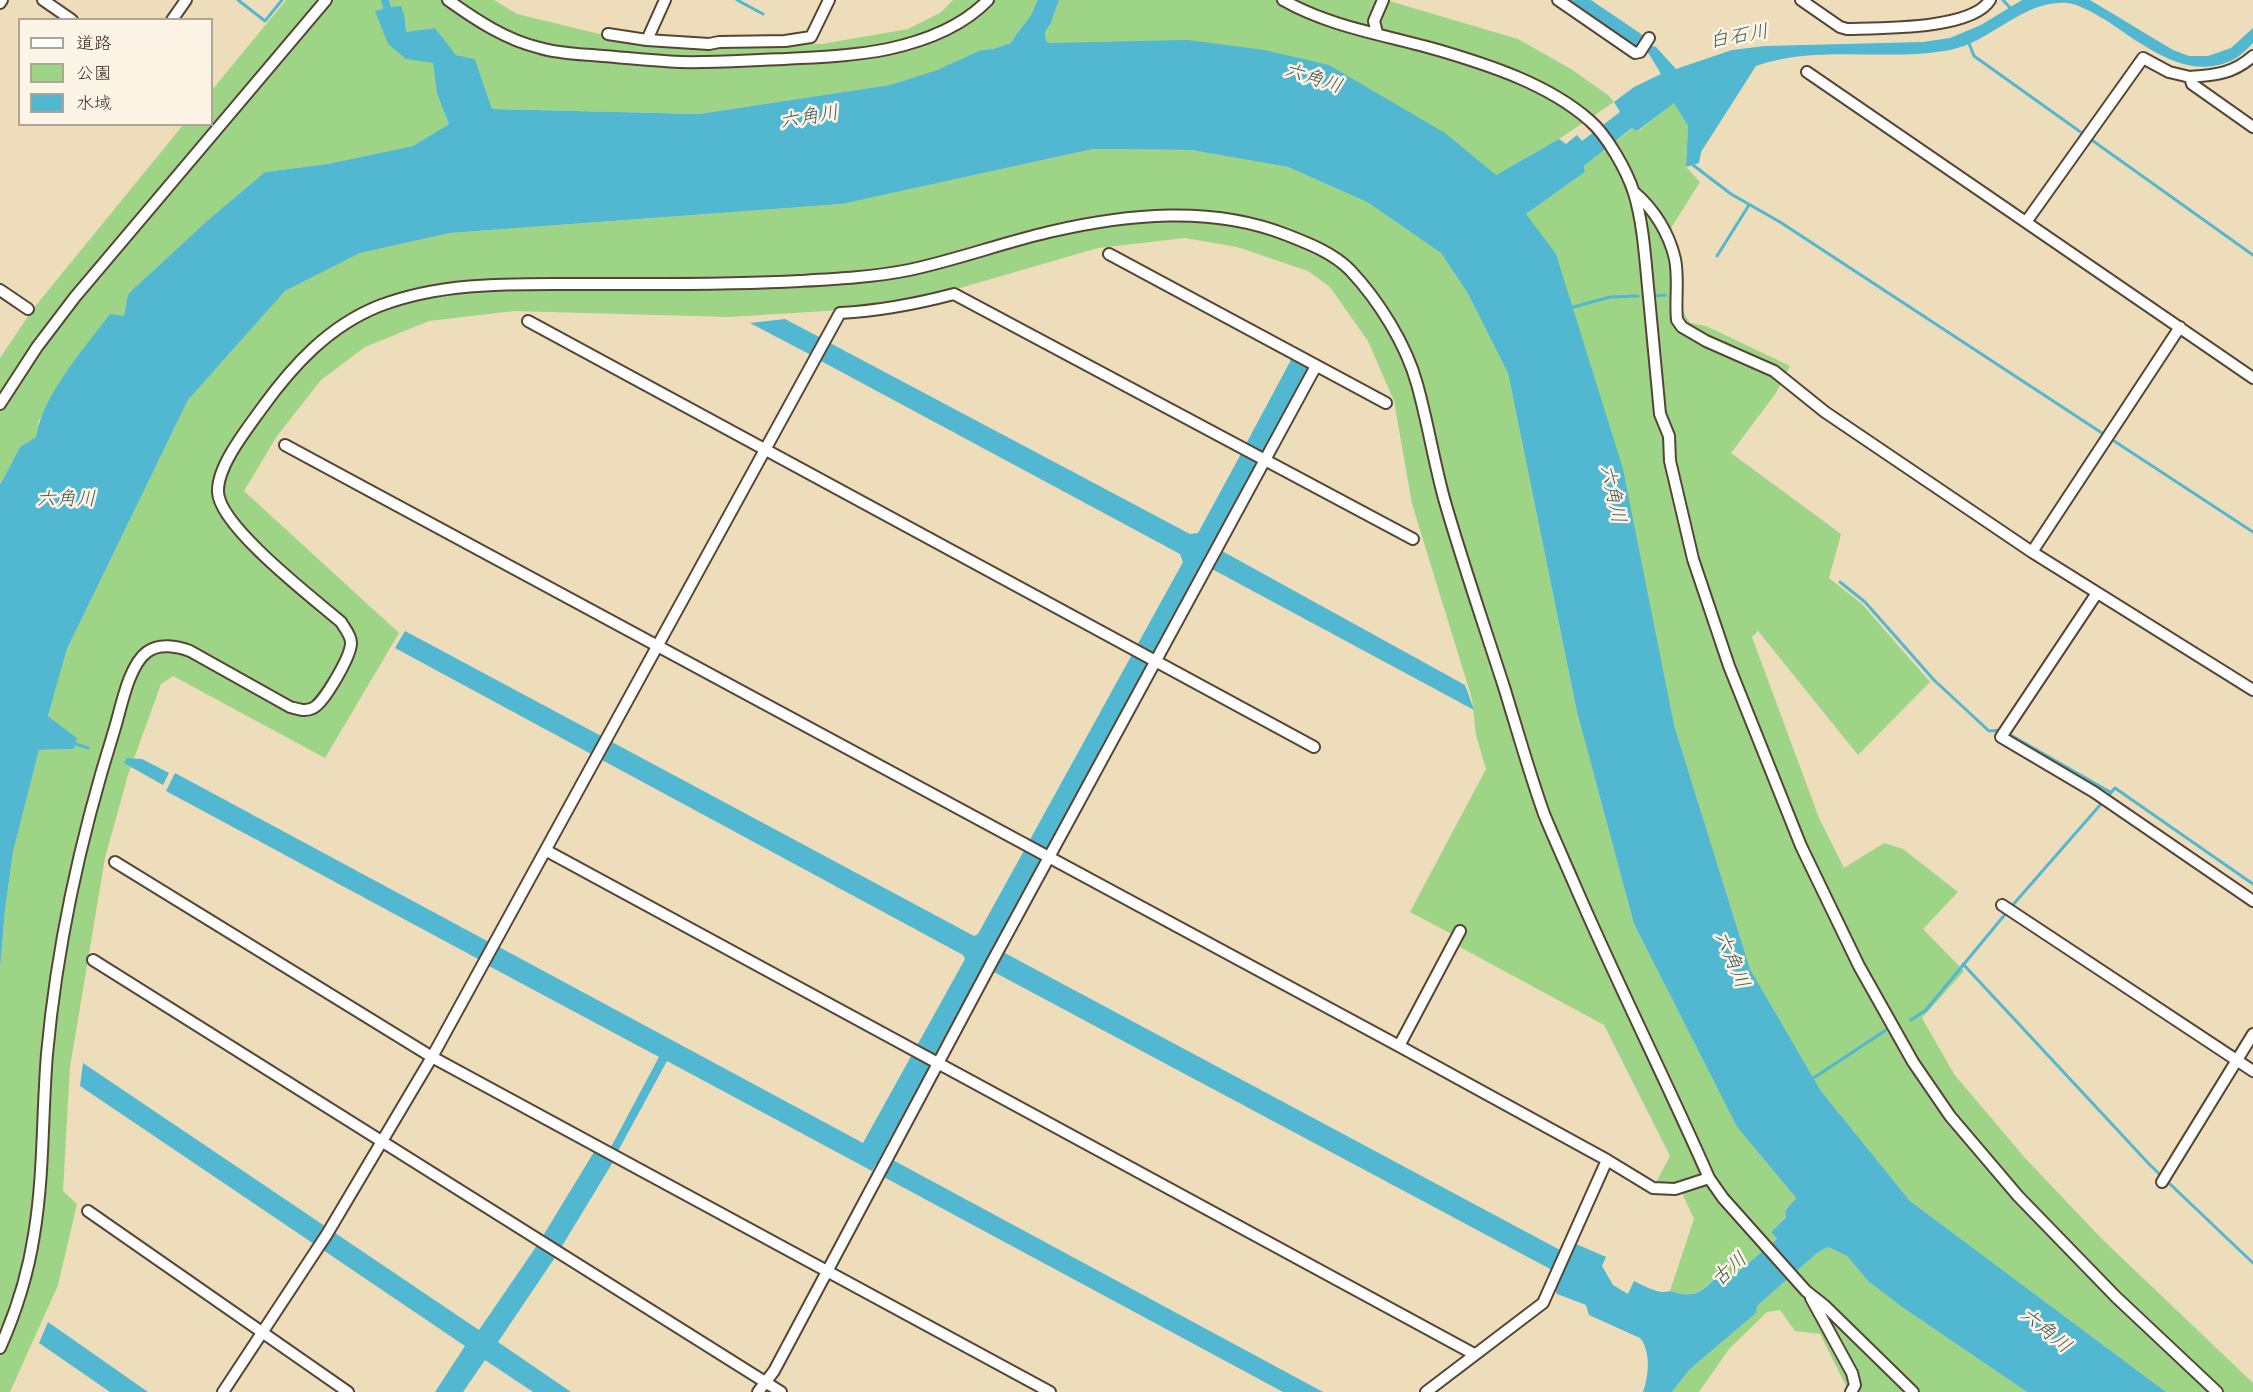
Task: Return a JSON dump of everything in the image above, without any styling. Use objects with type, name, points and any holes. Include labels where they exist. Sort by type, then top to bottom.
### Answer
[{"type":"street","points":[[43,0],[69,18]]},
{"type":"street","points":[[173,18],[186,0]]},
{"type":"street","points":[[0,404],[37,347],[75,297],[326,0]]},
{"type":"street","points":[[448,0],[475,19],[507,36],[541,49],[567,54],[682,62],[816,57],[888,49],[954,27],[976,12],[988,0]]},
{"type":"street","points":[[647,40],[665,0]]},
{"type":"street","points":[[608,34],[647,40],[709,44],[811,37],[829,0]]},
{"type":"street","points":[[1283,0],[1298,9],[1324,19],[1439,50],[1502,71],[1552,94],[1590,121],[1614,152],[1634,192],[1643,236],[1660,414],[1669,435],[1670,461],[1693,559],[1729,666],[1797,835],[1828,903],[1859,966],[1913,1062],[1950,1116],[2018,1196],[2065,1246],[2217,1392]]},
{"type":"street","points":[[1377,33],[1374,21],[1383,0]]},
{"type":"street","points":[[1558,0],[1635,53],[1640,52],[1649,38]]},
{"type":"street","points":[[1800,0],[1840,27],[1847,29],[1940,24],[1966,16],[1988,4],[1990,0]]},
{"type":"street","points":[[2026,222],[2143,58],[2169,72],[2190,77],[2218,74],[2241,67],[2253,56]]},
{"type":"street","points":[[1807,72],[2253,378]]},
{"type":"street","points":[[2190,77],[2192,84],[2253,126]]},
{"type":"street","points":[[1634,192],[1665,231],[1675,260],[1677,320],[1682,327],[1706,341],[1774,372],[1825,412],[2032,552],[2253,690]]},
{"type":"street","points":[[0,1348],[22,1289],[34,1236],[42,1165],[47,1056],[55,982],[75,872],[106,758],[134,670],[146,652],[166,646],[178,646],[303,711],[314,708],[322,701],[348,657],[351,645],[350,635],[341,622],[242,534],[224,513],[219,500],[218,487],[222,471],[246,429],[298,362],[331,333],[374,308],[417,294],[472,286],[741,284],[850,278],[904,271],[1047,232],[1097,222],[1192,215],[1239,220],[1274,230],[1338,259],[1351,271],[1377,304],[1397,338],[1418,386],[1444,499],[1544,814],[1606,958],[1709,1178],[1723,1198],[1806,1291],[1818,1309],[1852,1372],[1855,1385],[1851,1392]]},
{"type":"street","points":[[1109,254],[1386,403]]},
{"type":"street","points":[[0,290],[28,309]]},
{"type":"street","points":[[223,1392],[324,1238],[432,1057],[840,313],[866,312],[915,304],[954,294],[1413,539]]},
{"type":"street","points":[[528,321],[1314,747]]},
{"type":"street","points":[[2032,552],[2180,327]]},
{"type":"street","points":[[758,1392],[766,1383],[937,1063],[1316,366]]},
{"type":"street","points":[[285,445],[1399,1046],[1653,1188],[1675,1189],[1709,1178]]},
{"type":"street","points":[[2097,593],[2001,737],[2098,795],[2253,901]]},
{"type":"street","points":[[547,851],[1474,1354]]},
{"type":"street","points":[[115,862],[432,1057],[1050,1392]]},
{"type":"street","points":[[2002,906],[2253,1071]]},
{"type":"street","points":[[1399,1046],[1460,931]]},
{"type":"street","points":[[93,960],[781,1392]]},
{"type":"street","points":[[2164,1178],[2253,1034]]},
{"type":"street","points":[[1426,1392],[1543,1303],[1606,1160]]},
{"type":"street","points":[[88,1211],[348,1392]]},
{"type":"street","points":[[1806,1291],[1825,1306],[1913,1392]]},
{"type":"green space","points":[[286,0],[381,0],[383,10],[376,11],[406,59],[433,62],[437,94],[449,124],[413,146],[327,164],[265,172],[208,220],[128,294],[124,317],[39,420],[36,437],[20,447],[0,485],[0,358],[33,309],[182,126],[213,126],[213,89]]},
{"type":"green space","points":[[389,0],[494,0],[517,14],[645,45],[822,44],[908,29],[940,13],[953,0],[1038,0],[1029,18],[1011,43],[981,50],[937,70],[890,85],[699,114],[492,109],[475,59],[456,55],[435,28],[406,32],[405,18],[391,7]]},
{"type":"green space","points":[[1059,0],[1386,0],[1518,39],[1571,69],[1608,95],[1614,102],[1559,139],[1496,175],[1050,43],[1046,41],[1045,32],[1051,23]]},
{"type":"green space","points":[[1674,102],[1688,126],[1686,167],[1700,182],[1671,228],[1680,258],[1680,306],[1690,323],[1706,326],[1790,366],[1776,393],[1731,453],[1841,534],[1829,578],[1862,604],[1930,682],[1858,755],[1758,631],[1752,637],[1819,818],[1844,868],[1884,843],[1903,849],[1958,892],[1923,929],[1964,971],[1922,1018],[1954,1074],[2025,1158],[2102,1239],[2253,1383],[2253,1392],[2166,1392],[1910,1201],[1821,1091],[1750,969],[1674,725],[1526,214],[1585,172],[1584,166],[1633,128],[1638,131]]},
{"type":"green space","points":[[1093,149],[1191,150],[1288,167],[1367,202],[1441,253],[1467,292],[1508,373],[1577,712],[1634,924],[1737,1127],[1796,1198],[1785,1211],[1786,1216],[1771,1232],[1777,1239],[1731,1279],[1724,1270],[1700,1291],[1679,1294],[1670,1291],[1694,1219],[1681,1191],[1651,1192],[1670,1156],[1604,1025],[1458,946],[1461,939],[1410,912],[1486,769],[1476,735],[1472,699],[1412,504],[1394,401],[1368,341],[1330,287],[1308,271],[1237,247],[1185,238],[1098,248],[915,301],[841,310],[729,317],[514,311],[429,321],[365,347],[321,380],[277,436],[244,491],[399,633],[325,758],[173,676],[161,684],[128,775],[105,858],[70,1067],[63,1191],[77,1204],[58,1285],[10,1392],[0,1392],[0,970],[13,852],[39,750],[74,749],[77,738],[48,716],[67,649],[188,400],[285,291],[360,253],[450,233],[842,204]]},
{"type":"green space","points":[[1828,1247],[1847,1256],[1868,1281],[1902,1307],[2027,1392],[1849,1392],[1820,1334],[1795,1331],[1780,1310],[1767,1312],[1729,1349],[1699,1392],[1672,1392],[1689,1370],[1756,1313],[1757,1306],[1817,1253]]},
{"type":"water","name":"六角川","points":[[381,0],[389,0],[391,7],[401,6],[406,32],[435,28],[456,55],[475,59],[492,109],[699,114],[890,85],[937,70],[981,50],[1011,43],[1038,0],[1059,0],[1051,23],[1045,32],[1046,41],[1050,43],[1188,40],[1264,50],[1329,65],[1445,133],[1496,175],[1559,139],[1566,144],[1577,135],[1582,141],[1620,112],[1614,102],[1634,87],[1661,74],[1649,54],[1638,45],[1637,47],[1568,0],[1591,0],[1644,36],[1643,38],[1655,46],[1676,69],[1732,50],[1765,46],[1923,42],[1950,38],[1981,25],[2022,0],[2090,0],[2173,50],[2189,56],[2208,56],[2231,48],[2253,28],[2253,43],[2236,58],[2218,65],[2201,67],[2166,58],[2081,7],[2067,3],[2051,4],[2021,14],[1980,39],[1950,50],[1901,54],[1828,54],[1780,59],[1756,66],[1701,152],[1699,163],[1686,167],[1688,126],[1674,103],[1637,131],[1632,128],[1584,166],[1585,172],[1526,214],[1556,254],[1623,469],[1674,725],[1750,969],[1821,1091],[1910,1201],[2166,1392],[2027,1392],[1902,1307],[1868,1281],[1847,1256],[1828,1247],[1817,1253],[1757,1306],[1756,1313],[1689,1370],[1672,1392],[1643,1392],[1648,1364],[1646,1349],[1640,1338],[1589,1315],[1586,1305],[1557,1294],[1555,1290],[1576,1244],[1606,1257],[1602,1266],[1613,1285],[1628,1294],[1634,1281],[1656,1291],[1688,1294],[1700,1291],[1724,1270],[1731,1278],[1777,1239],[1771,1232],[1786,1217],[1785,1211],[1796,1198],[1737,1127],[1634,924],[1577,712],[1508,373],[1467,292],[1441,253],[1367,202],[1288,167],[1191,150],[1093,149],[842,204],[450,233],[360,253],[285,291],[188,400],[67,649],[48,716],[77,738],[74,749],[39,750],[13,852],[0,970],[0,485],[20,447],[36,437],[47,405],[66,372],[110,314],[124,316],[128,294],[208,220],[265,172],[327,164],[413,146],[449,124],[437,94],[433,63],[406,59],[388,44],[375,11],[383,9]]},
{"type":"water","points":[[785,319],[821,338],[817,345],[826,350],[830,343],[1190,534],[1198,533],[1242,452],[1248,455],[1252,447],[1246,444],[1292,358],[1309,368],[1263,453],[1256,450],[1258,461],[1208,554],[1217,559],[1222,551],[1465,685],[1474,710],[1212,569],[1215,562],[1206,557],[990,954],[999,958],[1003,952],[1560,1250],[1552,1270],[992,971],[988,959],[934,1057],[924,1061],[930,1065],[878,1161],[887,1165],[891,1159],[1323,1392],[1283,1392],[882,1176],[885,1169],[876,1164],[872,1171],[667,1061],[618,1151],[610,1160],[613,1162],[556,1256],[498,1342],[571,1392],[533,1392],[485,1360],[463,1392],[435,1392],[465,1346],[323,1250],[319,1237],[314,1244],[80,1086],[83,1063],[479,1330],[538,1244],[594,1152],[607,1158],[613,1149],[611,1147],[659,1057],[489,966],[493,958],[484,953],[480,960],[166,791],[175,773],[489,942],[485,950],[495,955],[499,947],[863,1143],[965,959],[963,955],[602,760],[606,752],[597,748],[593,755],[395,648],[405,631],[603,737],[599,744],[608,749],[612,742],[974,936],[978,934],[1183,562],[1180,554],[821,361],[824,353],[815,349],[811,355],[750,323]]},
{"type":"water","points":[[127,758],[142,759],[169,773],[163,785],[124,763]]},
{"type":"water","points":[[48,1322],[148,1392],[110,1392],[39,1343]]},
{"type":"waterway","points":[[238,0],[265,21],[282,0]]},
{"type":"waterway","points":[[737,0],[763,14]]},
{"type":"waterway","points":[[2003,0],[2012,10]]},
{"type":"waterway","points":[[1968,41],[1974,56],[2253,255]]},
{"type":"waterway","points":[[1693,162],[1693,165],[1731,194],[1780,222],[2253,532]]},
{"type":"waterway","points":[[1717,256],[1749,205]]},
{"type":"waterway","points":[[1654,296],[1665,295]]},
{"type":"waterway","points":[[1570,308],[1610,297],[1638,296]]},
{"type":"waterway","points":[[1840,582],[1865,602],[1934,680],[1989,731],[2002,730]]},
{"type":"waterway","points":[[2007,733],[2110,792]]},
{"type":"waterway","points":[[73,743],[88,748]]},
{"type":"waterway","points":[[2011,907],[2115,788],[2253,884]]},
{"type":"waterway","points":[[1911,1020],[1926,1010],[2007,912]]},
{"type":"waterway","points":[[1963,964],[2150,1165],[2253,1263]]},
{"type":"waterway","points":[[1812,1079],[1886,1030]]},
{"type":"water label","name":"白石川","points":[[1739,37]]},
{"type":"water label","name":"古川","points":[[1730,1270]]}]
